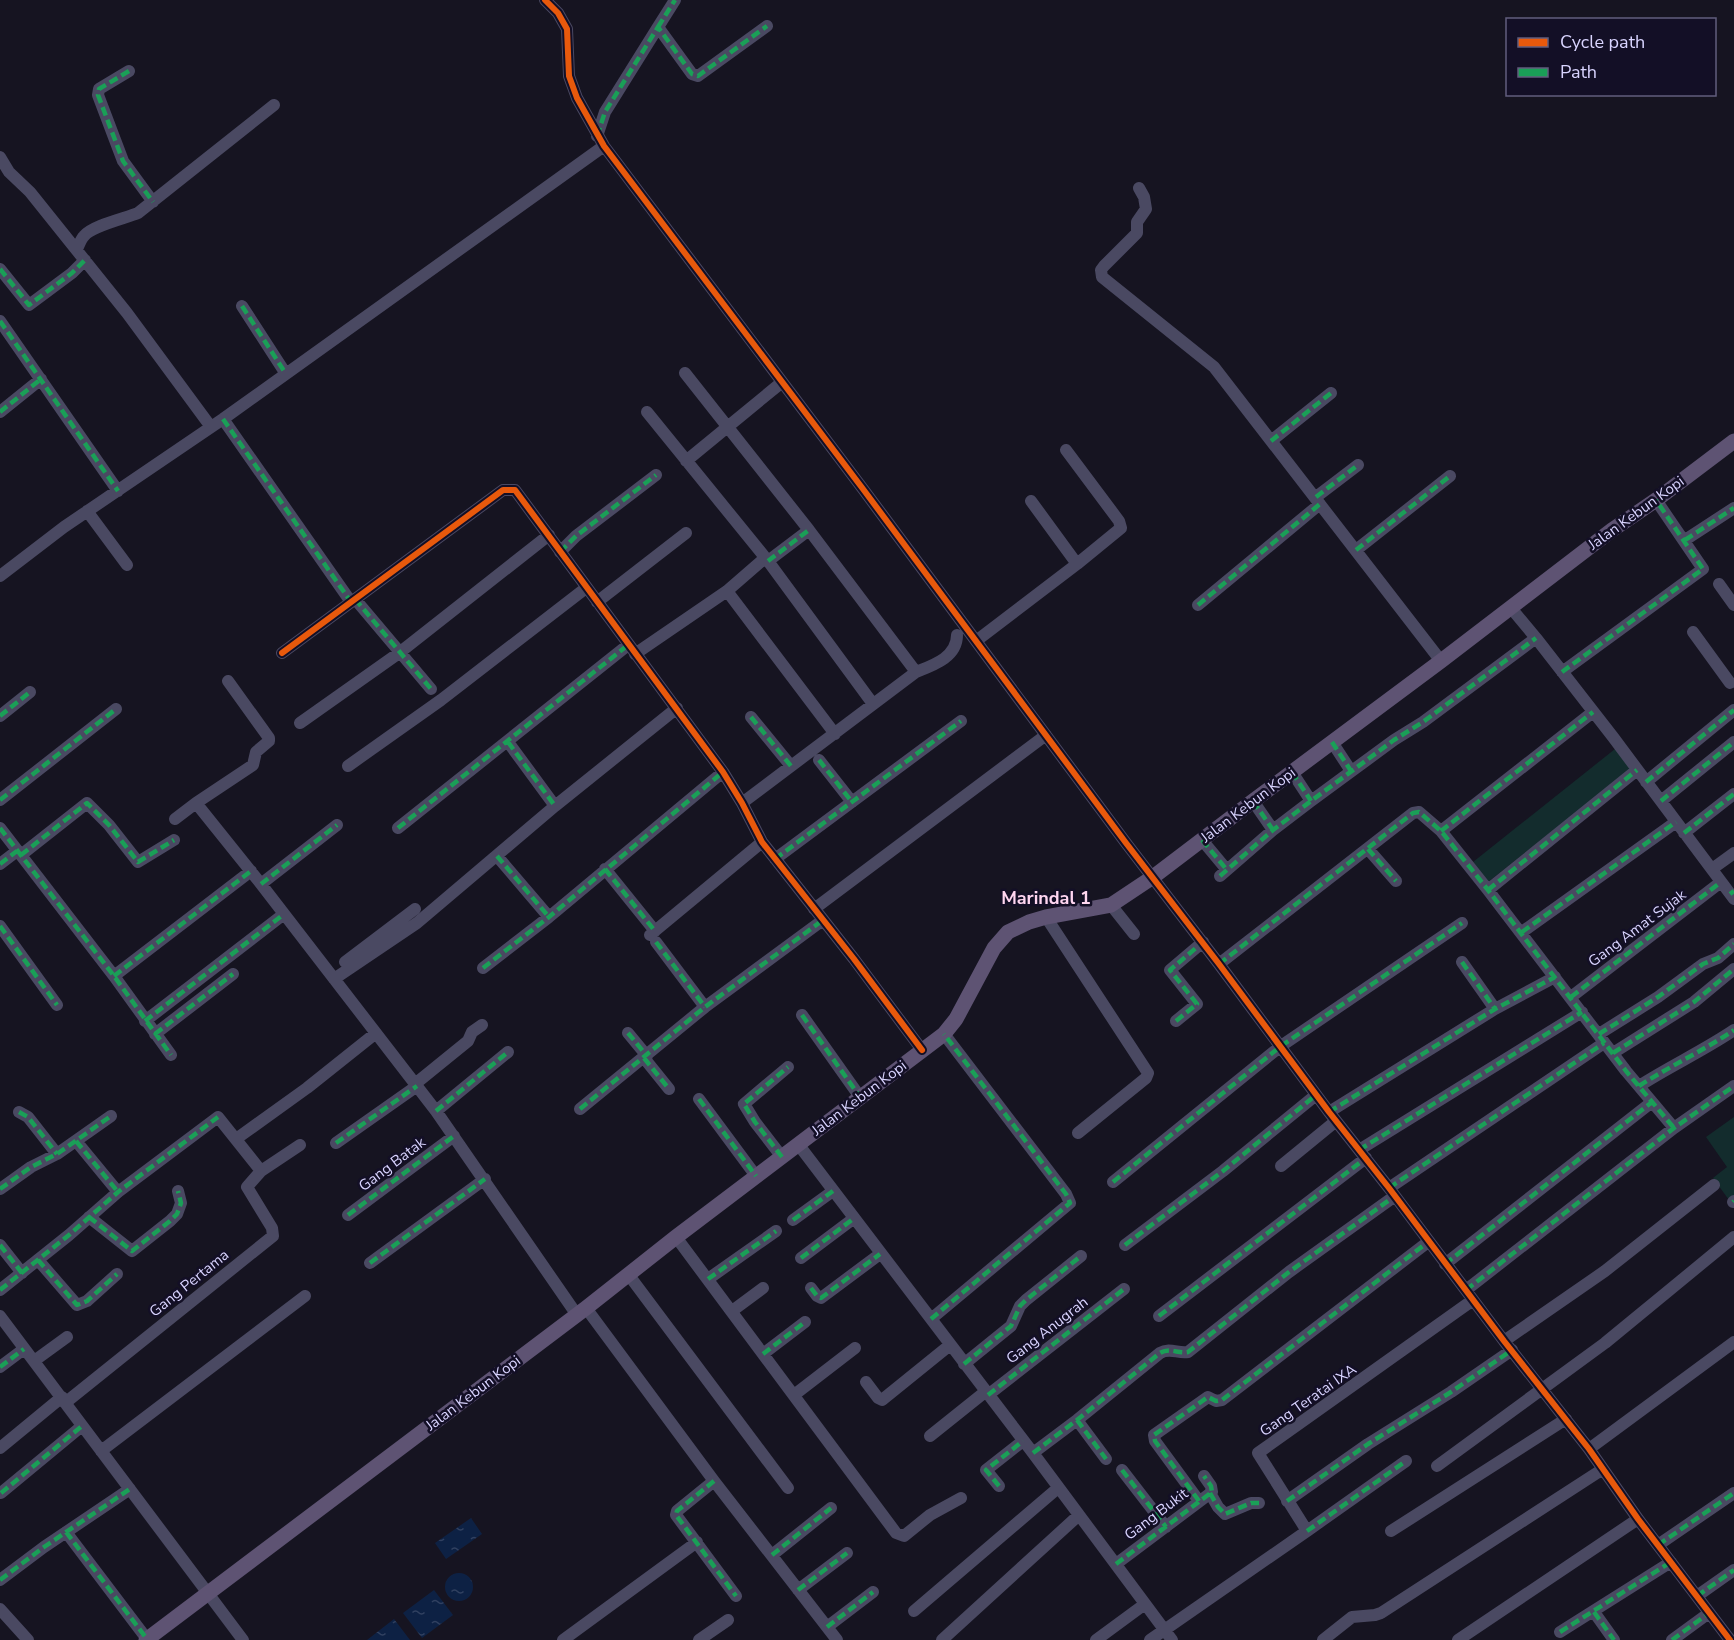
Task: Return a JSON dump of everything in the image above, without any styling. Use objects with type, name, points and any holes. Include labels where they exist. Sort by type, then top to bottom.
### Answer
[{"type":"main road","name":"Jalan Kebun Kopi","points":[[147,1640],[945,1034],[956,1019],[994,948],[1008,932],[1029,921],[1111,904],[1153,877],[1442,661],[1612,530],[1734,441]]},
{"type":"street","points":[[545,0],[558,12],[567,29],[569,76],[577,99],[600,141],[1316,1095],[1589,1449],[1638,1519],[1730,1640]]},
{"type":"street","points":[[0,576],[87,512],[286,374],[600,141],[605,112],[675,0]]},
{"type":"street","points":[[658,27],[692,74],[698,76],[767,26]]},
{"type":"street","points":[[129,71],[108,82],[99,89],[98,95],[123,161],[153,202]]},
{"type":"street","points":[[0,269],[28,304],[31,304],[72,273],[81,254],[85,234],[101,225],[138,213],[274,105]]},
{"type":"street","points":[[0,157],[5,176],[19,179],[81,254],[211,427]]},
{"type":"street","points":[[1139,189],[1144,197],[1146,209],[1137,222],[1137,233],[1104,266],[1101,270],[1102,277],[1214,367],[1442,661]]},
{"type":"street","points":[[242,306],[286,374]]},
{"type":"street","points":[[0,321],[118,491]]},
{"type":"street","points":[[685,373],[916,672]]},
{"type":"street","points":[[0,412],[41,379]]},
{"type":"street","points":[[686,461],[781,382]]},
{"type":"street","points":[[1271,441],[1331,393]]},
{"type":"street","points":[[647,412],[766,559],[873,704]]},
{"type":"street","points":[[223,419],[353,600],[431,689]]},
{"type":"street","points":[[976,641],[1077,564],[1122,526],[1066,450]]},
{"type":"street","points":[[1198,605],[1359,465]]},
{"type":"street","points":[[560,552],[576,536],[656,475]]},
{"type":"street","points":[[1356,550],[1450,476]]},
{"type":"street","points":[[282,653],[503,490],[515,490],[522,496],[586,588],[723,772],[762,842],[922,1050]]},
{"type":"street","points":[[1562,672],[1702,570],[1703,568],[1685,540],[1656,500]]},
{"type":"street","points":[[1031,501],[1077,564]]},
{"type":"street","points":[[1685,540],[1734,508]]},
{"type":"street","points":[[87,512],[127,565]]},
{"type":"street","points":[[398,828],[507,742],[632,650],[727,591],[766,559],[808,530]]},
{"type":"street","points":[[597,602],[686,533]]},
{"type":"street","points":[[300,723],[399,653],[549,535]]},
{"type":"street","points":[[1719,584],[1734,605]]},
{"type":"street","points":[[348,766],[441,700],[586,588]]},
{"type":"street","points":[[727,591],[835,734]]},
{"type":"street","points":[[1511,608],[1733,895]]},
{"type":"street","points":[[1693,632],[1730,677]]},
{"type":"street","points":[[742,803],[916,672],[949,655],[957,644],[957,635]]},
{"type":"street","points":[[1202,840],[1224,873],[1273,830],[1311,801],[1536,638]]},
{"type":"street","points":[[175,819],[253,765],[256,752],[269,741],[228,681]]},
{"type":"street","points":[[0,716],[30,692]]},
{"type":"street","points":[[0,800],[116,708]]},
{"type":"street","points":[[332,976],[417,923],[555,806],[677,708]]},
{"type":"street","points":[[1646,782],[1734,710]]},
{"type":"street","points":[[1441,831],[1593,712]]},
{"type":"street","points":[[751,717],[791,766]]},
{"type":"street","points":[[775,859],[961,721]]},
{"type":"street","points":[[814,909],[1046,735]]},
{"type":"street","points":[[1660,801],[1734,741]]},
{"type":"street","points":[[507,742],[555,806]]},
{"type":"street","points":[[1332,742],[1351,771]]},
{"type":"street","points":[[819,760],[852,802]]},
{"type":"street","points":[[1488,890],[1637,770]]},
{"type":"street","points":[[1292,771],[1311,801]]},
{"type":"street","points":[[483,968],[549,917],[723,772]]},
{"type":"street","points":[[1684,833],[1734,794]]},
{"type":"street","points":[[1253,801],[1273,830]]},
{"type":"street","points":[[0,864],[19,853],[87,803],[109,825],[138,862],[174,840]]},
{"type":"street","points":[[196,804],[251,871],[436,1111],[582,1311],[837,1640]]},
{"type":"street","points":[[1219,964],[1416,812],[1422,814],[1441,831],[1522,932],[1601,1038],[1674,1128]]},
{"type":"street","points":[[1522,932],[1676,822]]},
{"type":"street","points":[[261,884],[337,825]]},
{"type":"street","points":[[0,828],[114,976],[171,1055]]},
{"type":"street","points":[[654,936],[762,842]]},
{"type":"street","points":[[1368,849],[1396,881]]},
{"type":"street","points":[[1712,869],[1734,853]]},
{"type":"street","points":[[497,856],[549,917]]},
{"type":"street","points":[[605,869],[705,1007]]},
{"type":"street","points":[[114,976],[251,871]]},
{"type":"street","name":"Gang Amat Sujak","points":[[1571,997],[1721,882]]},
{"type":"street","points":[[1111,904],[1134,934]]},
{"type":"street","points":[[332,976],[415,909]]},
{"type":"street","points":[[145,1021],[284,914]]},
{"type":"street","points":[[1046,917],[1148,1073],[1146,1078],[1078,1133]]},
{"type":"street","points":[[580,1109],[705,1007],[823,920]]},
{"type":"street","points":[[1113,1182],[1281,1046],[1462,923]]},
{"type":"street","points":[[0,926],[57,1005]]},
{"type":"street","points":[[1176,1021],[1197,1004],[1170,969],[1203,942]]},
{"type":"street","points":[[1033,1453],[1164,1350],[1188,1352],[1392,1192],[1702,964],[1718,958],[1734,944]]},
{"type":"street","points":[[1462,962],[1495,1010]]},
{"type":"street","points":[[1613,1053],[1694,1002],[1734,969]]},
{"type":"street","points":[[155,1034],[232,974]]},
{"type":"street","points":[[1281,1166],[1333,1117],[1495,1010],[1555,977]]},
{"type":"street","points":[[1159,1316],[1363,1154],[1582,1012]]},
{"type":"street","points":[[802,1016],[860,1097]]},
{"type":"street","points":[[336,1143],[416,1085],[468,1041],[470,1034],[482,1025]]},
{"type":"street","points":[[1639,1086],[1734,1030]]},
{"type":"street","points":[[236,1139],[376,1034]]},
{"type":"street","points":[[628,1034],[669,1089]]},
{"type":"street","points":[[931,1319],[1070,1203],[1066,1194],[945,1034]]},
{"type":"street","points":[[436,1111],[508,1052]]},
{"type":"street","points":[[782,1157],[744,1104],[788,1067]]},
{"type":"street","points":[[1469,1295],[1674,1128],[1734,1086]]},
{"type":"street","points":[[1125,1245],[1223,1171],[1316,1095]]},
{"type":"street","points":[[699,1099],[756,1176]]},
{"type":"street","points":[[1445,1264],[1652,1102]]},
{"type":"street","points":[[19,1112],[28,1117],[57,1154]]},
{"type":"street","points":[[0,1188],[31,1167],[57,1154],[111,1116]]},
{"type":"street","points":[[0,1290],[118,1192],[218,1117],[261,1172],[300,1145]]},
{"type":"street","name":"Gang Batak","points":[[348,1215],[454,1136]]},
{"type":"street","points":[[76,1141],[118,1192]]},
{"type":"street","points":[[798,1144],[1168,1635]]},
{"type":"street","name":"Gang Pertama","points":[[64,1400],[273,1236],[272,1228],[247,1187],[261,1172]]},
{"type":"street","points":[[370,1263],[485,1179]]},
{"type":"street","points":[[1287,1501],[1368,1444],[1451,1392],[1714,1185]]},
{"type":"street","points":[[89,1217],[132,1251],[177,1214],[182,1203],[178,1191]]},
{"type":"street","points":[[793,1220],[833,1191]]},
{"type":"street","points":[[801,1258],[853,1219]]},
{"type":"street","points":[[708,1279],[776,1231]]},
{"type":"street","points":[[1437,1466],[1605,1343],[1734,1236]]},
{"type":"street","points":[[676,1237],[896,1533],[904,1536],[910,1533],[930,1515],[961,1498]]},
{"type":"street","points":[[1199,1501],[1155,1441],[1154,1435],[1208,1397],[1216,1401],[1222,1400],[1428,1242]]},
{"type":"street","points":[[0,1245],[22,1273]]},
{"type":"street","points":[[811,1288],[821,1298],[880,1254]]},
{"type":"street","points":[[964,1364],[1011,1326],[1020,1306],[1026,1300],[1081,1256]]},
{"type":"street","points":[[38,1260],[77,1305],[87,1301],[117,1274]]},
{"type":"street","points":[[628,1274],[788,1488]]},
{"type":"street","points":[[732,1311],[763,1288]]},
{"type":"street","name":"Gang Anugrah","points":[[930,1436],[1124,1289]]},
{"type":"street","name":"Gang Teratai IXA","points":[[1307,1531],[1258,1453],[1469,1295]]},
{"type":"street","points":[[101,1450],[305,1296]]},
{"type":"street","points":[[0,1316],[243,1640]]},
{"type":"street","points":[[763,1354],[805,1322]]},
{"type":"street","points":[[34,1361],[67,1337]]},
{"type":"street","points":[[1589,1449],[1734,1342]]},
{"type":"street","points":[[866,1382],[882,1400],[950,1346]]},
{"type":"street","points":[[794,1395],[855,1348]]},
{"type":"street","points":[[0,1367],[24,1349]]},
{"type":"street","points":[[0,1448],[64,1400]]},
{"type":"street","points":[[1390,1531],[1566,1419]]},
{"type":"street","points":[[1077,1420],[1106,1459]]},
{"type":"street","points":[[1,1492],[82,1426]]},
{"type":"street","points":[[999,1486],[986,1470],[1023,1441]]},
{"type":"street","points":[[1150,1640],[1168,1635],[1307,1531],[1406,1461]]},
{"type":"street","points":[[1323,1640],[1352,1617],[1375,1616],[1603,1469]]},
{"type":"street","points":[[1122,1470],[1166,1527]]},
{"type":"street","points":[[1204,1476],[1218,1507],[1225,1514],[1251,1503],[1259,1503]]},
{"type":"street","points":[[714,1481],[677,1511],[677,1518],[736,1596]]},
{"type":"street","points":[[914,1611],[1058,1488]]},
{"type":"street","points":[[0,1580],[130,1489]]},
{"type":"street","name":"Gang Bukit","points":[[1116,1564],[1211,1490]]},
{"type":"street","points":[[1658,1545],[1734,1493]]},
{"type":"street","points":[[772,1555],[831,1508]]},
{"type":"street","points":[[942,1640],[1079,1515]]},
{"type":"street","points":[[1458,1640],[1638,1519]]},
{"type":"street","points":[[66,1532],[147,1640]]},
{"type":"street","points":[[563,1640],[697,1542]]},
{"type":"street","points":[[798,1590],[847,1554]]},
{"type":"street","points":[[1560,1632],[1671,1562]]},
{"type":"street","points":[[1696,1596],[1734,1570]]},
{"type":"street","points":[[827,1627],[873,1592]]},
{"type":"street","points":[[1096,1640],[1145,1604]]},
{"type":"street","points":[[0,1609],[28,1640]]},
{"type":"street","points":[[1594,1612],[1614,1640]]},
{"type":"street","points":[[1672,1640],[1709,1613]]},
{"type":"street","points":[[699,1640],[728,1620]]},
{"type":"green space","points":[[1615,749],[1631,769],[1488,882],[1473,862]]},
{"type":"green space","points":[[1734,1117],[1734,1199],[1729,1200],[1713,1178],[1727,1167],[1706,1137]]},
{"type":"water","points":[[471,1518],[482,1534],[446,1559],[435,1543]]},
{"type":"water","points":[[459,1573],[469,1577],[473,1587],[469,1597],[459,1601],[449,1597],[445,1587],[449,1577]]},
{"type":"water","points":[[434,1590],[453,1615],[422,1638],[403,1613]]},
{"type":"water","points":[[394,1619],[410,1640],[367,1640]]},
{"type":"marked path","points":[[658,27],[675,0]]},
{"type":"marked path","points":[[597,136],[605,112],[658,27],[692,74],[698,76],[767,26]]},
{"type":"marked path","points":[[129,71],[99,89],[98,95],[123,161],[153,202]]},
{"type":"marked path","points":[[0,269],[29,305],[72,273],[85,260]]},
{"type":"marked path","points":[[242,306],[286,374]]},
{"type":"marked path","points":[[0,321],[118,491]]},
{"type":"marked path","points":[[0,412],[41,379]]},
{"type":"marked path","points":[[1271,441],[1331,393]]},
{"type":"marked path","points":[[223,419],[351,602]]},
{"type":"marked path","points":[[1316,497],[1358,465]]},
{"type":"marked path","points":[[560,552],[576,536],[656,475]]},
{"type":"marked path","points":[[1356,550],[1450,476]]},
{"type":"marked path","points":[[1562,672],[1703,569],[1656,500]]},
{"type":"marked path","points":[[1198,605],[1320,504]]},
{"type":"marked path","points":[[1685,540],[1734,508]]},
{"type":"marked path","points":[[768,561],[809,530]]},
{"type":"marked path","points":[[355,599],[431,689]]},
{"type":"marked path","points":[[1220,876],[1311,801],[1536,638]]},
{"type":"marked path","points":[[398,828],[628,645]]},
{"type":"marked path","points":[[0,716],[30,692]]},
{"type":"marked path","points":[[0,800],[116,709]]},
{"type":"marked path","points":[[1646,782],[1734,710]]},
{"type":"marked path","points":[[1441,831],[1593,712]]},
{"type":"marked path","points":[[751,717],[791,766]]},
{"type":"marked path","points":[[775,859],[961,721]]},
{"type":"marked path","points":[[508,742],[555,806]]},
{"type":"marked path","points":[[1332,742],[1351,771]]},
{"type":"marked path","points":[[1661,801],[1734,742]]},
{"type":"marked path","points":[[819,760],[852,802]]},
{"type":"marked path","points":[[1488,890],[1637,770]]},
{"type":"marked path","points":[[483,968],[549,917],[723,772]]},
{"type":"marked path","points":[[1292,772],[1311,801]]},
{"type":"marked path","points":[[1684,833],[1734,794]]},
{"type":"marked path","points":[[1253,801],[1273,830]]},
{"type":"marked path","points":[[21,855],[87,803],[109,825],[138,862],[174,840]]},
{"type":"marked path","points":[[1219,964],[1413,813],[1419,812],[1441,831],[1626,1071],[1674,1128]]},
{"type":"marked path","points":[[1522,932],[1676,822]]},
{"type":"marked path","points":[[261,884],[337,825]]},
{"type":"marked path","points":[[0,828],[114,976],[171,1055]]},
{"type":"marked path","points":[[1202,840],[1227,870]]},
{"type":"marked path","points":[[1368,849],[1396,881]]},
{"type":"marked path","points":[[0,864],[17,851]]},
{"type":"marked path","points":[[497,856],[549,917]]},
{"type":"marked path","points":[[605,869],[655,931]]},
{"type":"marked path","points":[[114,976],[251,871]]},
{"type":"marked path","points":[[1571,997],[1721,882]]},
{"type":"marked path","points":[[1730,894],[1734,891]]},
{"type":"marked path","points":[[145,1021],[284,914]]},
{"type":"marked path","points":[[580,1109],[705,1007],[823,920]]},
{"type":"marked path","points":[[1113,1182],[1281,1046],[1462,923]]},
{"type":"marked path","points":[[0,926],[57,1005]]},
{"type":"marked path","points":[[656,942],[705,1007]]},
{"type":"marked path","points":[[1176,1021],[1197,1004],[1170,970],[1203,942]]},
{"type":"marked path","points":[[1599,1034],[1658,997],[1703,964],[1718,958],[1734,944]]},
{"type":"marked path","points":[[1462,962],[1495,1009]]},
{"type":"marked path","points":[[1613,1053],[1694,1002],[1734,969]]},
{"type":"marked path","points":[[155,1034],[233,974]]},
{"type":"marked path","points":[[1329,1112],[1495,1009],[1555,977]]},
{"type":"marked path","points":[[1359,1150],[1582,1012]]},
{"type":"marked path","points":[[802,1015],[860,1097]]},
{"type":"marked path","points":[[1639,1086],[1734,1030]]},
{"type":"marked path","points":[[628,1033],[647,1056]]},
{"type":"marked path","points":[[931,1319],[1070,1203],[1066,1194],[944,1034]]},
{"type":"marked path","points":[[1389,1188],[1604,1043]]},
{"type":"marked path","points":[[436,1111],[508,1052]]},
{"type":"marked path","points":[[644,1058],[669,1089]]},
{"type":"marked path","points":[[782,1157],[744,1104],[788,1067]]},
{"type":"marked path","points":[[336,1143],[417,1086]]},
{"type":"marked path","points":[[1466,1290],[1674,1128],[1734,1086]]},
{"type":"marked path","points":[[1125,1245],[1223,1171],[1316,1095]]},
{"type":"marked path","points":[[699,1099],[756,1176]]},
{"type":"marked path","points":[[1445,1264],[1652,1102]]},
{"type":"marked path","points":[[19,1112],[28,1117],[57,1154]]},
{"type":"marked path","points":[[0,1189],[31,1167],[57,1154],[111,1116]]},
{"type":"marked path","points":[[0,1290],[118,1192],[218,1117]]},
{"type":"marked path","points":[[348,1215],[454,1136]]},
{"type":"marked path","points":[[76,1141],[118,1192]]},
{"type":"marked path","points":[[1159,1316],[1366,1158]]},
{"type":"marked path","points":[[370,1263],[485,1179]]},
{"type":"marked path","points":[[89,1217],[132,1251],[177,1214],[181,1203],[178,1191]]},
{"type":"marked path","points":[[793,1220],[833,1191]]},
{"type":"marked path","points":[[1033,1453],[1160,1353],[1188,1352],[1289,1272],[1395,1196]]},
{"type":"marked path","points":[[801,1258],[853,1219]]},
{"type":"marked path","points":[[708,1279],[776,1231]]},
{"type":"marked path","points":[[1199,1501],[1155,1441],[1154,1435],[1208,1397],[1216,1401],[1222,1400],[1428,1242]]},
{"type":"marked path","points":[[0,1245],[22,1273]]},
{"type":"marked path","points":[[811,1288],[821,1298],[880,1254]]},
{"type":"marked path","points":[[964,1364],[1011,1326],[1020,1306],[1026,1300],[1081,1256]]},
{"type":"marked path","points":[[38,1260],[77,1305],[87,1301],[117,1274]]},
{"type":"marked path","points":[[988,1395],[1124,1289]]},
{"type":"marked path","points":[[763,1354],[805,1322]]},
{"type":"marked path","points":[[0,1367],[24,1349]]},
{"type":"marked path","points":[[1287,1501],[1368,1444],[1451,1392],[1512,1350]]},
{"type":"marked path","points":[[1077,1420],[1106,1459]]},
{"type":"marked path","points":[[1,1493],[82,1426]]},
{"type":"marked path","points":[[999,1486],[986,1470],[1023,1441]]},
{"type":"marked path","points":[[1307,1531],[1406,1461]]},
{"type":"marked path","points":[[1122,1470],[1166,1527]]},
{"type":"marked path","points":[[1116,1564],[1212,1492],[1204,1476]]},
{"type":"marked path","points":[[714,1481],[677,1511],[676,1515],[736,1596]]},
{"type":"marked path","points":[[0,1580],[44,1547],[130,1489]]},
{"type":"marked path","points":[[1210,1493],[1225,1514],[1251,1503],[1259,1503]]},
{"type":"marked path","points":[[1658,1545],[1734,1493]]},
{"type":"marked path","points":[[772,1555],[831,1508]]},
{"type":"marked path","points":[[66,1532],[147,1639]]},
{"type":"marked path","points":[[798,1590],[847,1553]]},
{"type":"marked path","points":[[1560,1632],[1671,1562]]},
{"type":"marked path","points":[[1697,1596],[1734,1570]]},
{"type":"marked path","points":[[827,1627],[873,1592]]},
{"type":"marked path","points":[[1594,1612],[1614,1640]]},
{"type":"marked path","points":[[1672,1640],[1709,1613]]},
{"type":"cycle path","points":[[545,0],[558,13],[567,29],[569,76],[577,98],[604,146],[1126,843],[1329,1112],[1589,1449],[1638,1519],[1730,1640]]},
{"type":"cycle path","points":[[282,653],[503,490],[515,490],[723,772],[762,842],[922,1050]]},
{"type":"district","name":"Marindal 1","points":[[1046,898]]}]
